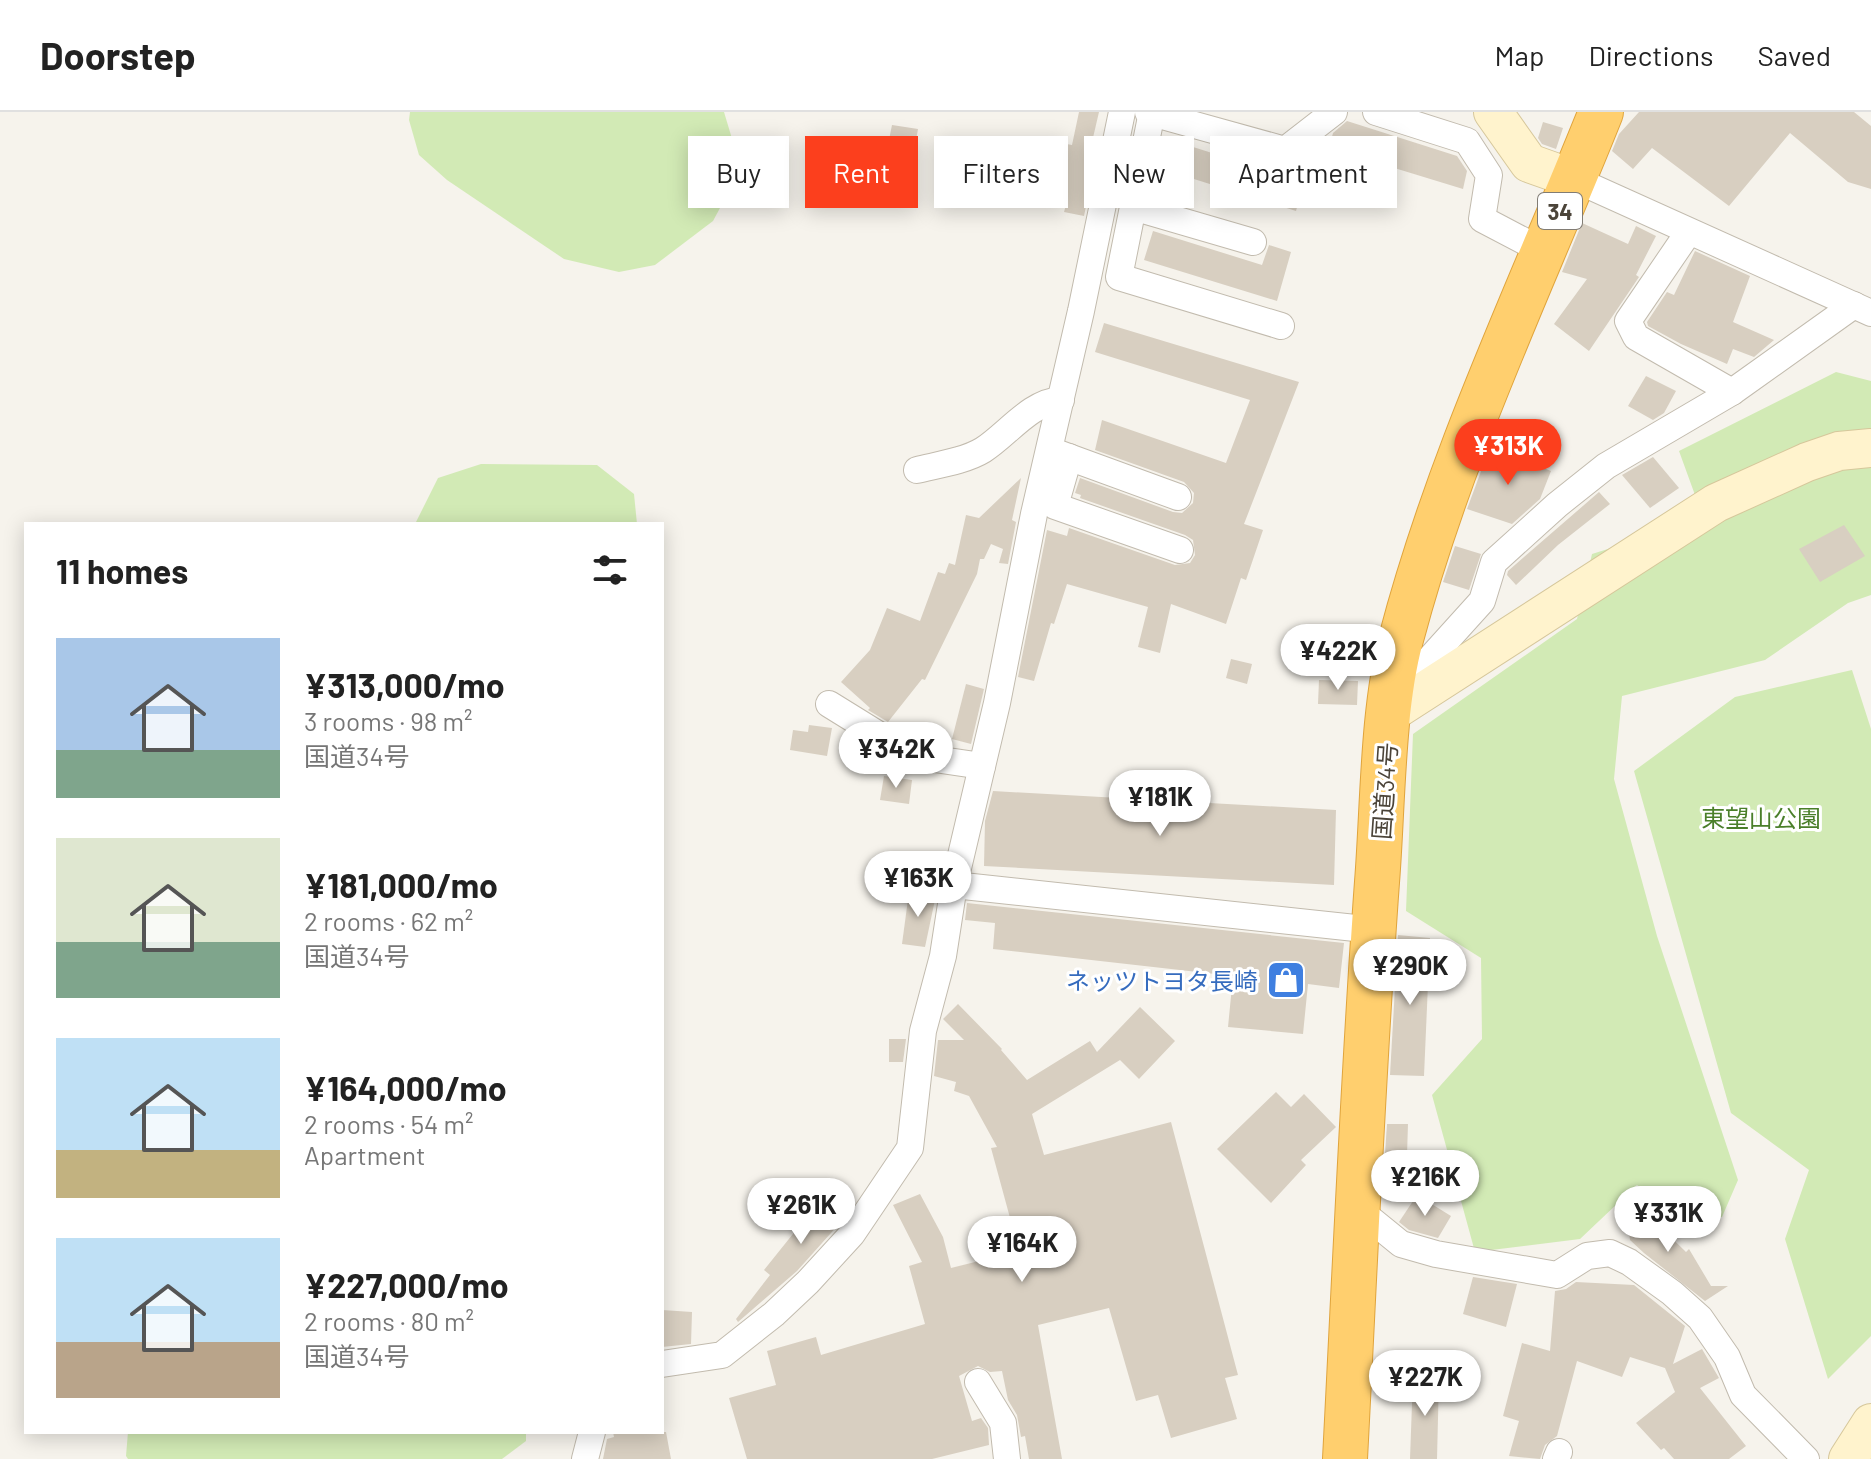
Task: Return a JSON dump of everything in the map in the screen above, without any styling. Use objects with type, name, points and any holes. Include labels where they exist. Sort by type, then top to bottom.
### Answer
[{"type":"highway","name":"国道34号","points":[[1345,1459],[1374,930],[1392,698],[1400,642],[1446,489],[1601,112]]},
{"type":"street","points":[[1122,112],[1061,400],[1055,506],[1180,550]]},
{"type":"street","points":[[1146,136],[1151,112],[1285,150],[1334,112]]},
{"type":"street","points":[[1376,112],[1467,141],[1489,175],[1482,219],[1543,251]]},
{"type":"street","points":[[1493,112],[1529,163],[1574,179],[1862,309]]},
{"type":"street","points":[[1133,208],[1119,277],[1281,326]]},
{"type":"street","points":[[1136,208],[1253,242]]},
{"type":"street","points":[[1688,233],[1628,321],[1636,337],[1732,392]]},
{"type":"street","points":[[1392,698],[1482,601],[1494,562],[1557,505],[1606,466],[1732,392],[1862,309]]},
{"type":"street","points":[[917,470],[981,452],[1029,413],[1050,401],[1061,400]]},
{"type":"street","points":[[1392,698],[1716,503],[1807,462],[1839,451],[1871,448]]},
{"type":"street","points":[[1059,454],[1178,497]]},
{"type":"street","points":[[664,1364],[722,1355],[774,1314],[852,1234],[910,1148],[923,1031],[943,956],[954,885],[1059,454]]},
{"type":"street","points":[[829,704],[921,757],[982,766]]},
{"type":"street","points":[[954,885],[1374,930]]},
{"type":"street","points":[[1358,1209],[1401,1244],[1436,1254],[1557,1275],[1587,1256],[1610,1253],[1629,1262],[1700,1318],[1727,1357],[1743,1395],[1806,1459]]},
{"type":"street","points":[[978,1382],[1003,1423],[1007,1459]]},
{"type":"street","points":[[1848,1459],[1871,1423]]},
{"type":"street","points":[[585,1459],[591,1434]]},
{"type":"green space","points":[[410,112],[724,112],[731,136],[688,136],[688,208],[720,208],[713,221],[655,265],[619,272],[564,259],[447,180],[419,155],[409,120]]},
{"type":"green space","points":[[1836,372],[1871,381],[1871,595],[1848,603],[1765,660],[1622,696],[1614,779],[1657,936],[1738,1180],[1722,1217],[1682,1221],[1637,1185],[1580,1239],[1475,1252],[1432,1095],[1482,1039],[1481,958],[1406,911],[1413,734],[1577,619],[1592,554],[1668,530],[1699,506],[1679,451]]},
{"type":"green space","points":[[481,464],[597,465],[634,494],[637,522],[416,522],[438,478]]},
{"type":"green space","name":"東望山公園","points":[[1852,670],[1871,729],[1871,1336],[1828,1379],[1785,1239],[1809,1170],[1731,1113],[1634,771],[1735,697]]},
{"type":"green space","points":[[128,1434],[526,1434],[526,1441],[502,1459],[128,1459]]},
{"type":"building","points":[[1079,112],[1099,112],[1093,136],[1084,136],[1084,216],[1064,212],[1068,208],[1068,144],[1072,145]]},
{"type":"building","points":[[1639,112],[1854,112],[1871,126],[1871,189],[1848,182],[1790,133],[1729,206],[1652,148],[1633,169],[1612,151],[1619,134]]},
{"type":"building","points":[[1347,121],[1394,136],[1332,136]]},
{"type":"building","points":[[1543,122],[1563,128],[1556,149],[1542,144],[1538,138]]},
{"type":"building","points":[[892,125],[918,129],[917,136],[890,136]]},
{"type":"building","points":[[1397,137],[1457,156],[1467,171],[1463,189],[1397,169]]},
{"type":"building","points":[[1194,147],[1210,152],[1210,184],[1194,179]]},
{"type":"building","points":[[1582,223],[1628,244],[1636,226],[1656,236],[1636,275],[1639,277],[1589,351],[1554,324],[1587,279],[1562,272]]},
{"type":"building","points":[[1153,231],[1262,265],[1269,245],[1291,252],[1277,301],[1144,260]]},
{"type":"building","points":[[1695,251],[1750,276],[1733,322],[1774,340],[1754,357],[1733,349],[1727,364],[1648,326],[1647,322],[1667,292],[1674,295]]},
{"type":"building","points":[[1104,323],[1299,382],[1244,524],[1263,530],[1246,580],[1241,578],[1226,624],[1171,604],[1160,653],[1138,647],[1148,607],[1067,584],[1054,624],[1051,623],[1034,681],[1018,677],[1047,530],[1067,536],[1069,528],[1175,565],[1190,563],[1195,555],[1193,540],[1185,535],[1080,498],[1081,495],[1075,493],[1080,478],[1173,512],[1182,513],[1193,503],[1194,493],[1184,482],[1095,450],[1102,420],[1226,463],[1250,400],[1095,352]]},
{"type":"building","points":[[1646,376],[1676,391],[1664,413],[1653,420],[1628,406]]},
{"type":"building","points":[[1490,447],[1551,471],[1540,499],[1512,524],[1467,509]]},
{"type":"building","points":[[1653,457],[1679,488],[1650,508],[1622,475]]},
{"type":"building","points":[[1021,478],[1012,520],[1016,522],[1008,564],[999,563],[1003,549],[991,544],[984,559],[980,559],[977,574],[925,680],[922,679],[888,722],[868,710],[870,708],[841,682],[870,650],[887,608],[920,621],[938,572],[945,574],[949,563],[955,565],[966,515],[979,518]]},
{"type":"building","points":[[1599,492],[1610,504],[1558,545],[1516,585],[1507,575],[1508,571]]},
{"type":"building","points":[[1844,525],[1865,556],[1820,582],[1799,549]]},
{"type":"building","points":[[1455,546],[1481,554],[1469,590],[1443,582]]},
{"type":"building","points":[[1231,659],[1252,664],[1247,684],[1226,678]]},
{"type":"building","points":[[1319,680],[1358,681],[1357,705],[1318,704]]},
{"type":"building","points":[[966,684],[984,689],[971,744],[952,739]]},
{"type":"building","points":[[809,725],[832,728],[827,756],[790,750],[793,730],[808,732]]},
{"type":"building","points":[[884,776],[912,780],[909,804],[880,800]]},
{"type":"building","points":[[993,791],[1336,810],[1334,885],[984,866],[985,821]]},
{"type":"building","points":[[909,892],[936,895],[925,947],[902,944]]},
{"type":"building","points":[[967,903],[1344,943],[1339,988],[1308,984],[1303,1034],[1228,1027],[1233,976],[993,949],[995,923],[965,920]]},
{"type":"building","points":[[1398,935],[1430,938],[1424,1076],[1390,1075]]},
{"type":"building","points":[[958,1004],[1027,1080],[1090,1041],[1097,1052],[1140,1007],[1175,1041],[1139,1079],[1120,1060],[1032,1114],[1044,1155],[1171,1122],[1238,1375],[1225,1378],[1237,1419],[1171,1438],[1158,1395],[1136,1401],[1109,1308],[1038,1325],[1062,1459],[1029,1459],[1025,1436],[1021,1437],[1002,1371],[990,1372],[978,1366],[959,1376],[972,1421],[981,1418],[988,1428],[989,1445],[932,1459],[747,1459],[729,1398],[776,1385],[767,1351],[816,1337],[821,1355],[925,1324],[909,1266],[922,1262],[893,1205],[920,1194],[943,1237],[951,1268],[1019,1251],[991,1148],[997,1147],[969,1096],[954,1091],[956,1082],[934,1076],[938,1040],[964,1040],[943,1019]]},
{"type":"building","points":[[889,1039],[906,1039],[903,1062],[889,1062]]},
{"type":"building","points":[[1276,1092],[1291,1107],[1304,1094],[1336,1127],[1301,1160],[1306,1165],[1271,1203],[1217,1149]]},
{"type":"building","points":[[1387,1124],[1408,1124],[1407,1155],[1385,1154]]},
{"type":"building","points":[[829,1189],[852,1205],[839,1224],[797,1271],[738,1322],[736,1319],[770,1275],[764,1270]]},
{"type":"building","points":[[1417,1195],[1451,1216],[1438,1238],[1409,1230],[1399,1222]]},
{"type":"building","points":[[1641,1208],[1686,1252],[1689,1249],[1711,1286],[1728,1286],[1705,1301],[1644,1253],[1630,1240],[1629,1233],[1620,1222]]},
{"type":"building","points":[[1473,1277],[1517,1284],[1506,1327],[1463,1314]]},
{"type":"building","points":[[1576,1282],[1634,1285],[1685,1326],[1673,1364],[1702,1349],[1719,1378],[1700,1388],[1746,1446],[1729,1459],[1674,1459],[1664,1448],[1661,1450],[1636,1423],[1675,1392],[1665,1368],[1630,1357],[1622,1377],[1577,1361],[1557,1436],[1545,1445],[1540,1459],[1509,1456],[1519,1421],[1503,1416],[1522,1343],[1550,1351],[1555,1291],[1566,1289]]},
{"type":"building","points":[[664,1310],[692,1312],[691,1344],[664,1347]]},
{"type":"building","points":[[1413,1376],[1439,1377],[1437,1459],[1410,1459]]},
{"type":"building","points":[[666,1432],[671,1459],[603,1459],[607,1439],[614,1437],[613,1434]]},
{"type":"place","name":"ネッツトヨタ長崎","points":[[1286,980]]}]
